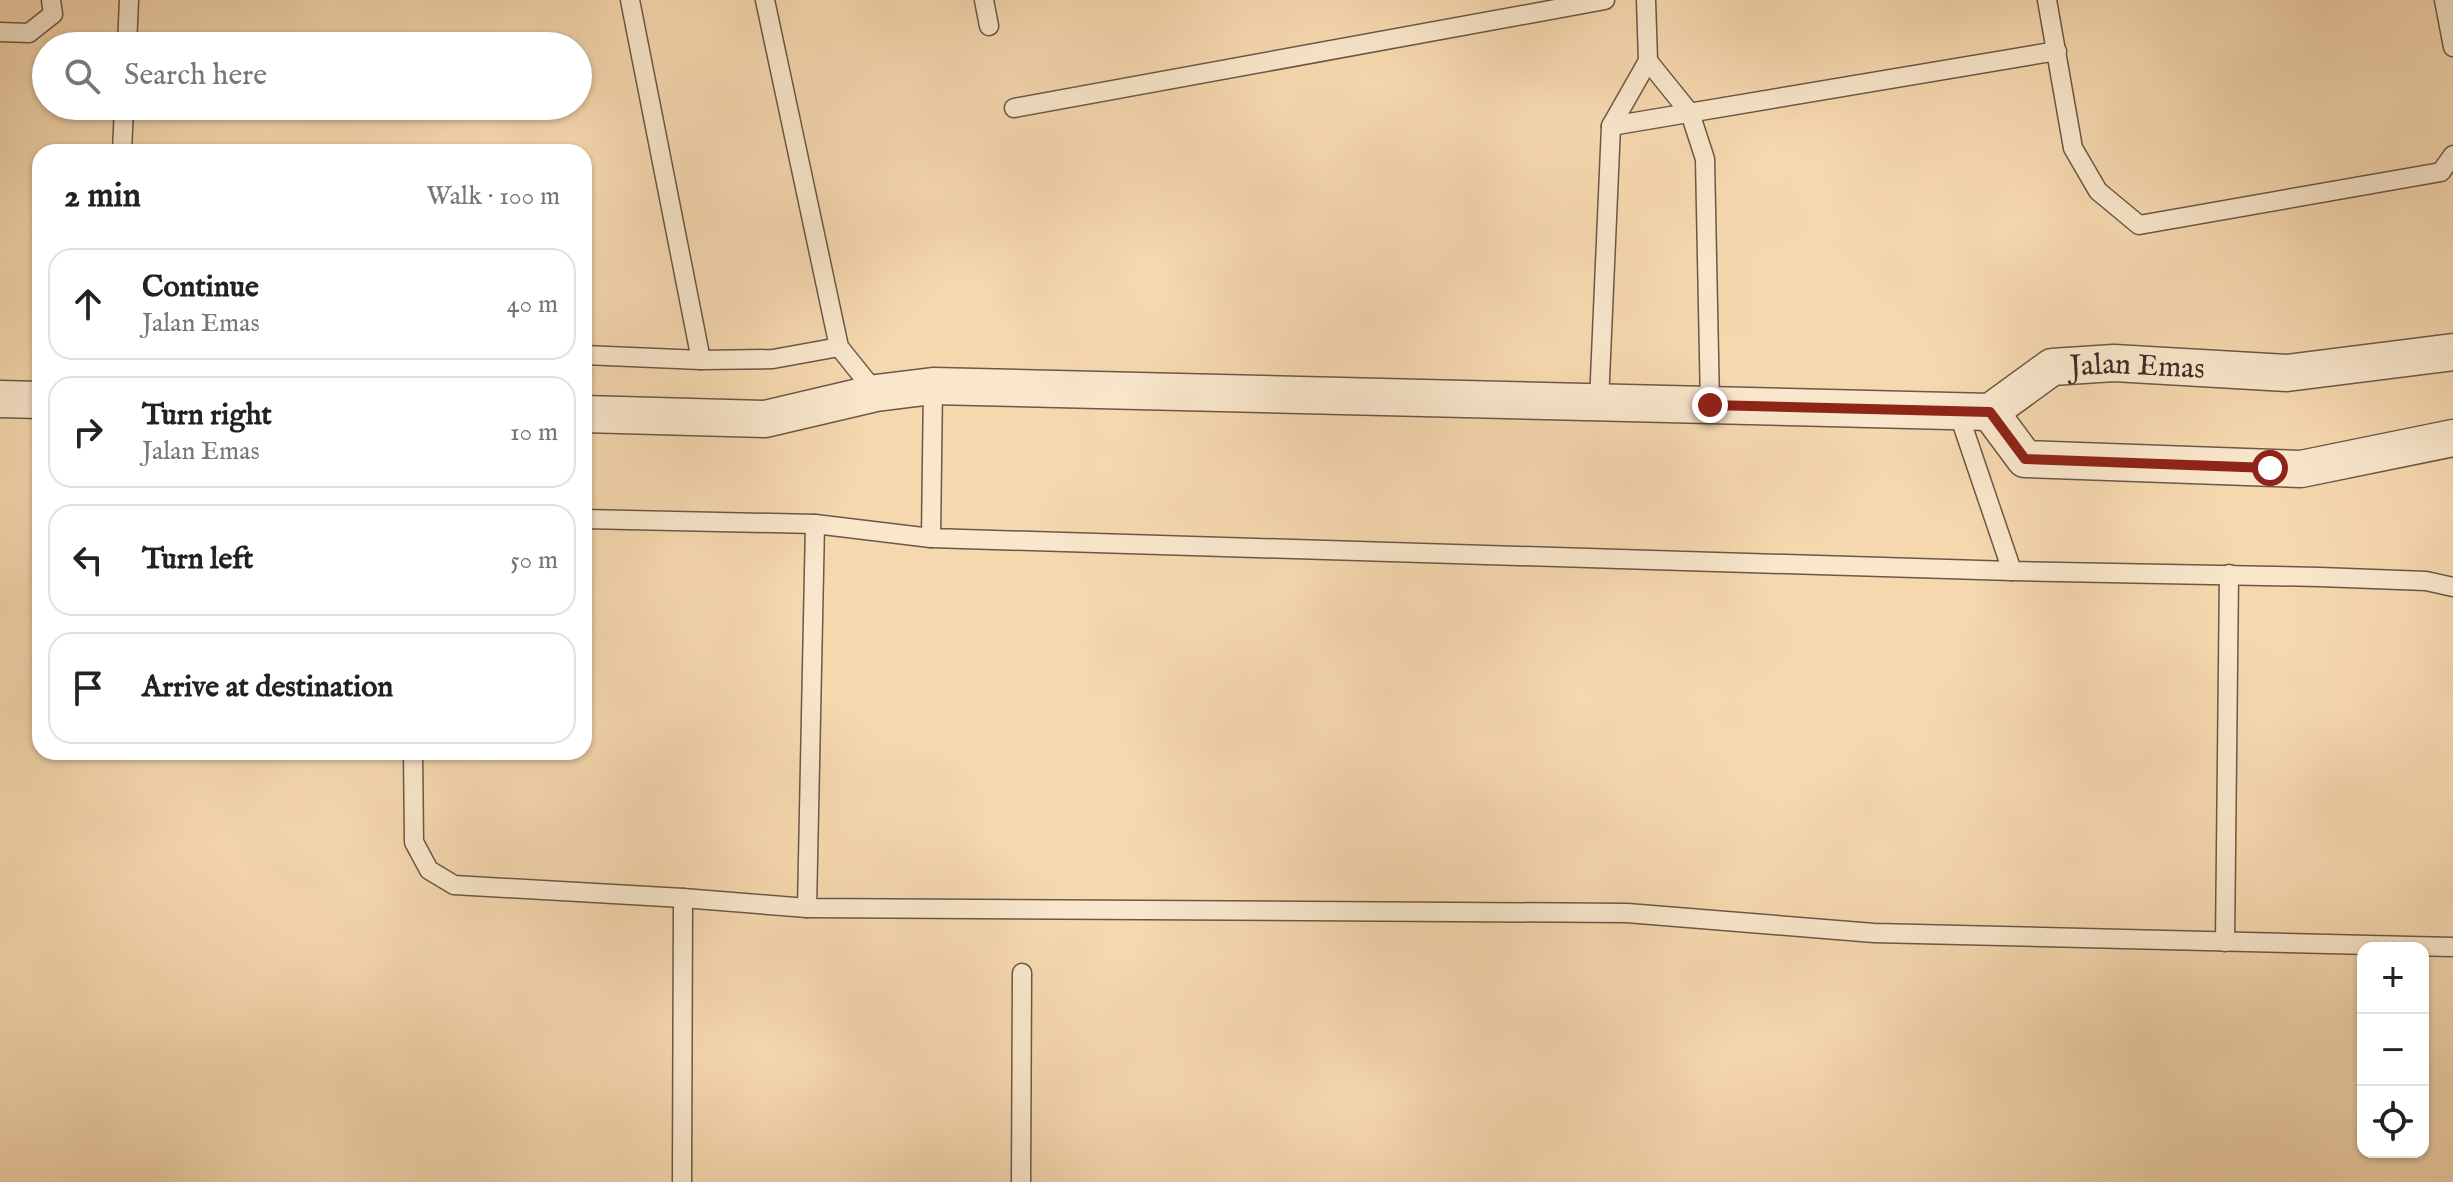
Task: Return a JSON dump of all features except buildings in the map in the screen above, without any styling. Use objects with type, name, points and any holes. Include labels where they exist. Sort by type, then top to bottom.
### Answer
[{"type":"street","name":"Jalan Emas","points":[[1974,412],[2052,367],[2114,363],[2287,373],[2453,352]]},
{"type":"street","points":[[592,414],[765,419],[876,393],[933,386],[1974,412],[2025,459],[2301,469],[2453,438]]},
{"type":"street","points":[[0,399],[32,400]]},
{"type":"lane","points":[[0,32],[29,33],[53,14],[51,0]]},
{"type":"lane","points":[[128,32],[129,0]]},
{"type":"lane","points":[[630,0],[701,360]]},
{"type":"lane","points":[[765,0],[839,347],[876,393]]},
{"type":"lane","points":[[984,0],[989,26]]},
{"type":"lane","points":[[1014,108],[1605,0]]},
{"type":"lane","points":[[1599,402],[1611,126],[1648,61],[1646,0]]},
{"type":"lane","points":[[2047,0],[2073,148],[2098,191],[2139,225],[2441,172],[2453,155]]},
{"type":"lane","points":[[2444,0],[2453,47]]},
{"type":"lane","points":[[1611,126],[2057,51]]},
{"type":"lane","points":[[1648,61],[1690,113],[1705,159],[1710,405]]},
{"type":"lane","points":[[122,144],[123,120]]},
{"type":"lane","points":[[592,355],[701,360],[773,359],[839,347]]},
{"type":"lane","points":[[931,538],[933,386]]},
{"type":"lane","points":[[1974,412],[2012,571]]},
{"type":"lane","points":[[592,519],[815,524],[931,538],[2012,571],[2229,574],[2426,581],[2453,587]]},
{"type":"lane","points":[[807,908],[815,524]]},
{"type":"lane","points":[[2225,942],[2229,574]]},
{"type":"lane","points":[[413,760],[414,842],[429,870],[454,885],[807,908],[1627,913],[1874,933],[2453,947]]},
{"type":"lane","points":[[682,1182],[683,898]]},
{"type":"lane","points":[[1021,1182],[1022,973]]},
{"type":"route","points":[[1710,405],[1990,412],[2025,459],[2270,468]]}]
